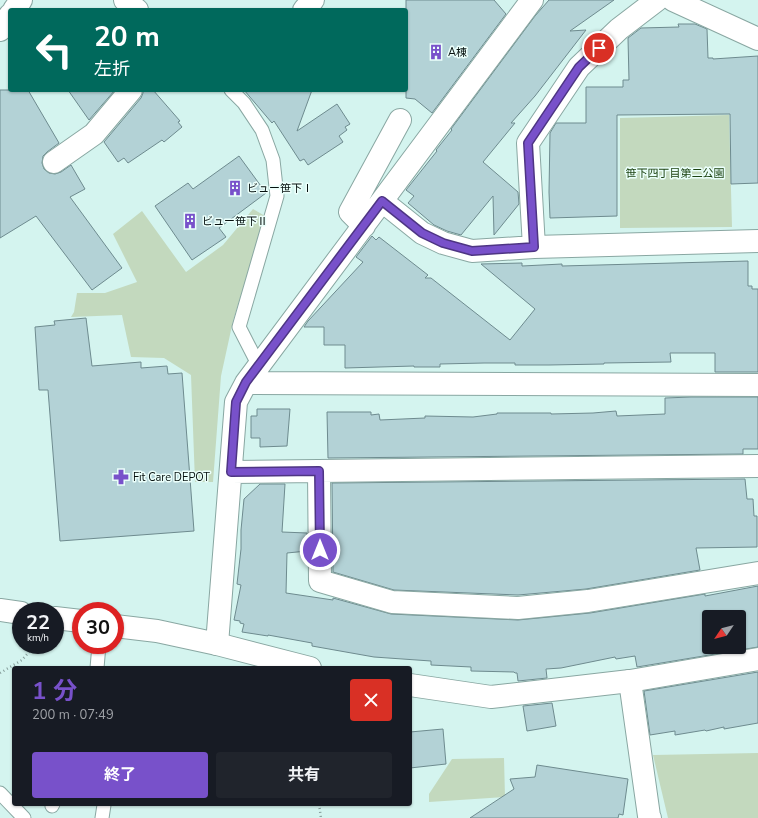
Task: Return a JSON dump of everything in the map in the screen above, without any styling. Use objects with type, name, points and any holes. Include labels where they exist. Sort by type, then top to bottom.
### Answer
[{"type":"street","points":[[125,0],[135,8]]},
{"type":"street","points":[[306,8],[313,0]]},
{"type":"street","points":[[217,644],[236,402],[253,374],[532,0]]},
{"type":"street","points":[[534,247],[528,143],[579,67],[619,29],[657,0]]},
{"type":"street","points":[[673,0],[758,39]]},
{"type":"street","points":[[0,30],[8,19]]},
{"type":"street","points":[[54,162],[94,134],[129,92]]},
{"type":"street","points":[[364,226],[350,212],[400,120]]},
{"type":"street","points":[[382,201],[422,233],[443,243],[472,251],[534,247],[758,241]]},
{"type":"street","points":[[253,374],[758,385]]},
{"type":"street","points":[[231,472],[758,466]]},
{"type":"street","points":[[319,471],[320,581],[392,602],[518,608],[588,601],[758,573]]},
{"type":"street","points":[[0,610],[12,612]]},
{"type":"street","points":[[124,627],[217,644],[300,666]]},
{"type":"street","points":[[412,685],[491,697],[630,681],[758,659]]},
{"type":"street","points":[[630,681],[650,818]]},
{"type":"lane","points":[[233,92],[244,103],[262,130],[273,160],[277,196],[239,327],[253,374]]},
{"type":"lane","points":[[97,666],[98,654]]},
{"type":"lane","points":[[0,793],[12,806]]},
{"type":"lane","points":[[12,806],[24,818]]},
{"type":"path","points":[[0,673],[22,660],[27,654]]},
{"type":"path","points":[[319,806],[321,818]]},
{"type":"green space","name":"笹下四丁目第二公園","points":[[729,115],[732,227],[620,228],[620,118]]},
{"type":"green space","points":[[253,209],[265,216],[233,321],[221,376],[213,482],[195,482],[191,375],[164,358],[131,357],[122,315],[71,317],[74,312],[77,293],[105,293],[137,282],[113,234],[142,211],[186,272],[223,245]]},
{"type":"green space","points":[[758,753],[758,818],[668,818],[653,755]]},
{"type":"green space","points":[[504,758],[505,797],[429,802],[429,794],[452,759]]},
{"type":"building","name":"A棟","points":[[406,0],[494,0],[506,14],[432,113],[415,99],[406,98],[406,92],[408,92],[408,8],[406,8]]},
{"type":"building","points":[[549,0],[614,0],[570,31],[586,30],[535,96],[511,123],[515,123],[483,162],[518,192],[519,204],[494,235],[493,196],[461,235],[434,225],[408,203],[414,196],[406,190],[437,151],[436,150],[452,130],[451,129],[535,16]]},
{"type":"building","points":[[678,24],[695,24],[707,29],[708,58],[758,56],[758,183],[731,184],[730,114],[617,115],[617,216],[550,218],[550,133],[556,123],[586,123],[586,87],[623,87],[623,80],[629,80],[628,38],[641,28],[679,27]]},
{"type":"building","points":[[0,90],[8,90],[8,92],[29,92],[59,143],[43,156],[42,163],[44,169],[49,173],[55,174],[71,165],[85,189],[70,197],[122,268],[92,290],[36,216],[0,238]]},
{"type":"building","points":[[69,92],[113,92],[89,120]]},
{"type":"building","points":[[155,92],[180,121],[178,122],[182,127],[164,142],[162,140],[128,163],[124,158],[118,162],[104,142],[141,98],[143,93]]},
{"type":"building","points":[[246,92],[311,92],[297,131],[337,104],[350,124],[345,127],[347,130],[339,136],[343,142],[308,165],[304,159],[300,161],[274,121],[272,123]]},
{"type":"building","points":[[239,156],[266,193],[219,228],[226,237],[192,260],[155,206],[188,183],[193,189]]},
{"type":"building","points":[[372,236],[376,240],[379,237],[428,275],[425,278],[431,278],[510,340],[535,309],[481,264],[522,263],[522,266],[562,264],[562,266],[748,261],[748,286],[752,286],[752,289],[758,289],[758,372],[715,372],[715,353],[670,353],[671,362],[549,365],[484,363],[440,364],[440,367],[414,366],[345,368],[345,345],[324,345],[324,327],[304,327],[363,262],[356,257]]},
{"type":"building","points":[[86,318],[92,366],[141,362],[141,368],[167,366],[168,374],[182,373],[194,531],[60,541],[48,390],[39,390],[35,327],[55,325],[54,321]]},
{"type":"building","points":[[758,397],[758,449],[743,449],[743,454],[328,458],[327,412],[371,412],[371,415],[379,414],[380,420],[425,418],[425,416],[473,417],[497,413],[551,414],[616,411],[617,416],[665,414],[665,398]]},
{"type":"building","points":[[257,409],[290,409],[287,446],[260,447],[260,438],[251,438],[251,416],[257,416]]},
{"type":"building","points":[[745,479],[747,499],[753,499],[754,516],[757,516],[757,547],[696,548],[700,570],[586,589],[518,595],[394,590],[333,572],[332,483]]},
{"type":"building","points":[[260,484],[285,484],[282,532],[307,533],[307,551],[287,553],[286,593],[333,600],[333,598],[391,614],[518,620],[590,613],[705,594],[705,596],[758,586],[758,647],[746,649],[746,610],[702,610],[702,654],[716,654],[637,667],[635,656],[616,659],[615,657],[561,668],[546,669],[547,678],[518,681],[517,673],[514,672],[471,671],[471,667],[431,665],[431,661],[374,657],[312,646],[312,643],[242,632],[244,624],[240,623],[240,621],[234,620],[241,585],[237,584],[241,549],[244,499]]},
{"type":"building","points":[[758,672],[758,723],[675,735],[675,731],[650,735],[644,691]]},
{"type":"building","points":[[552,703],[556,726],[527,731],[523,706]]},
{"type":"building","points":[[443,729],[446,764],[412,768],[412,732]]},
{"type":"building","points":[[537,765],[628,779],[623,815],[619,814],[618,818],[470,818],[514,789],[510,779],[535,777]]},
{"type":"place","name":"A棟","points":[[436,52]]},
{"type":"place","name":"ビュー笹下Ⅰ","points":[[235,188]]},
{"type":"place","name":"ビュー笹下Ⅱ","points":[[190,221]]},
{"type":"place","name":"Fit Care DEPOT","points":[[121,477]]},
{"type":"route","points":[[320,550],[319,471],[231,472],[236,402],[246,382],[382,201],[422,233],[443,243],[472,251],[534,247],[528,143],[579,67],[599,48]]}]
